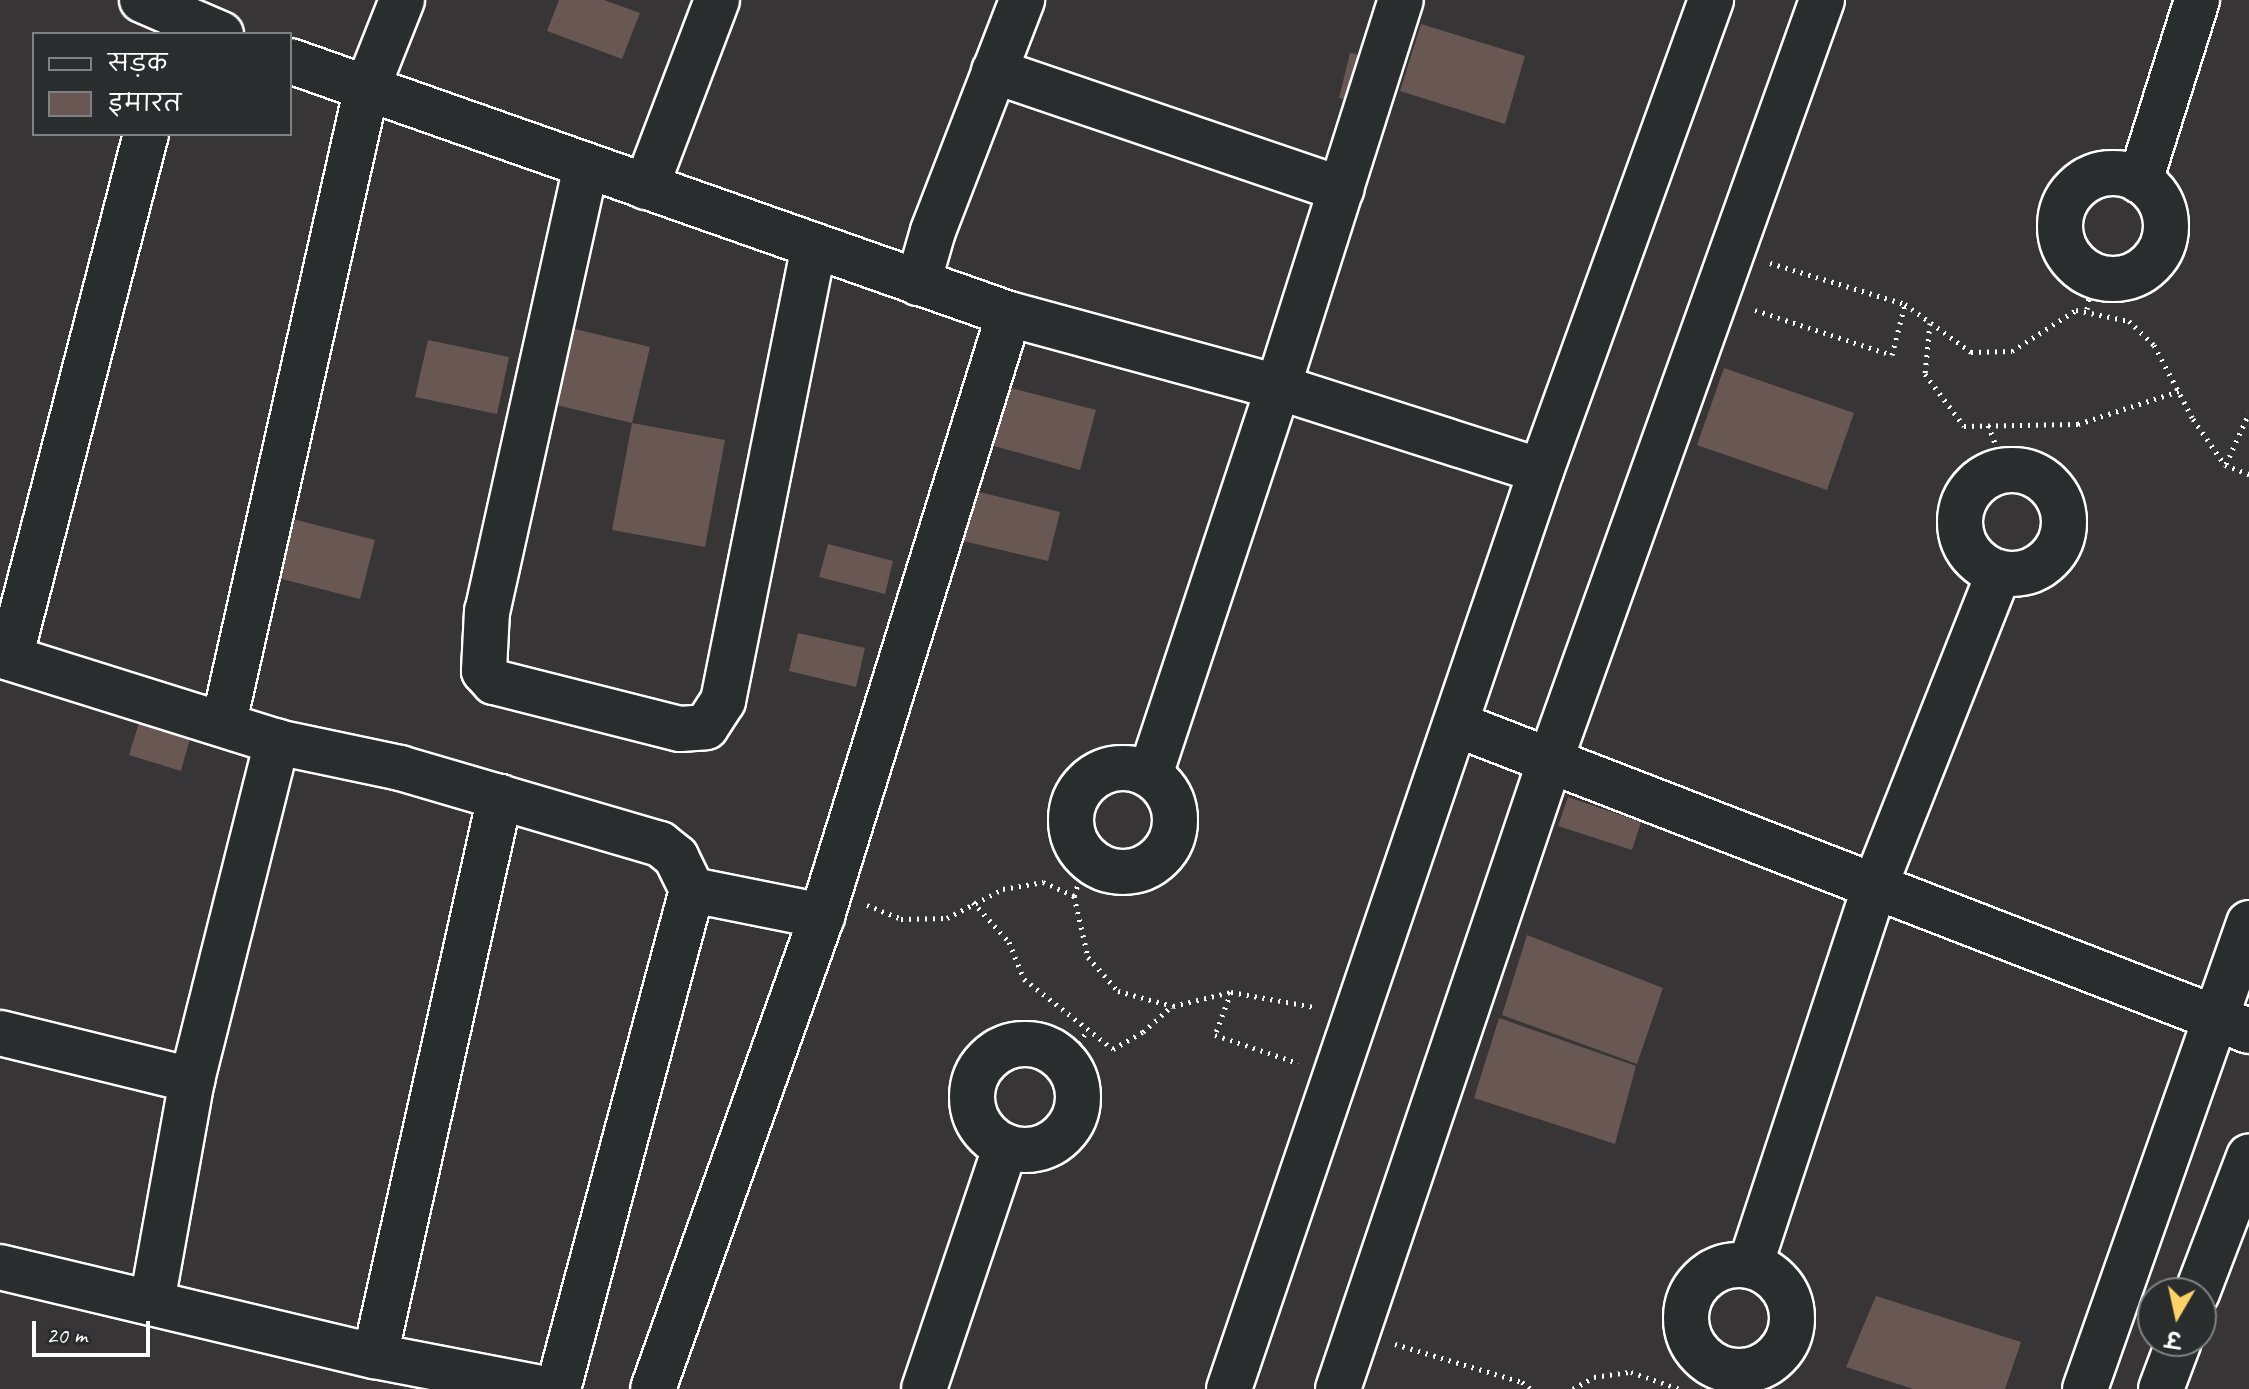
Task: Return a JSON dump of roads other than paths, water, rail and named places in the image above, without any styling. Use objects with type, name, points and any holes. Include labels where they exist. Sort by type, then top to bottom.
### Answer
[{"type":"street","points":[[224,722],[366,91],[402,0]]},
{"type":"street","points":[[646,187],[717,0]]},
{"type":"street","points":[[918,283],[1022,0]]},
{"type":"street","points":[[1150,775],[1401,0]]},
{"type":"street","points":[[1229,1389],[1458,725],[1541,471],[1711,0]]},
{"type":"street","points":[[1338,1389],[1550,761],[1822,0]]},
{"type":"street","points":[[2140,181],[2197,0]]},
{"type":"street","points":[[163,17],[214,32]]},
{"type":"street","points":[[292,62],[366,91],[1009,314],[1278,387],[1541,471]]},
{"type":"street","points":[[994,71],[1341,189]]},
{"type":"street","points":[[145,136],[5,656],[224,722],[277,742],[500,797],[660,844],[676,857],[692,890],[558,1389]]},
{"type":"street","points":[[586,166],[487,611],[484,671],[494,682],[680,729],[706,727],[723,701],[814,246]]},
{"type":"street","points":[[2106,173],[2140,181],[2163,207],[2164,242],[2143,270],[2110,279],[2090,292],[2079,266],[2064,245],[2060,220],[2065,203],[2082,184],[2106,173]]},
{"type":"street","points":[[653,1389],[826,903],[1009,314]]},
{"type":"street","points":[[2005,469],[2022,470],[2046,482],[2062,504],[2062,538],[2041,565],[2026,573],[1999,573],[1977,562],[1966,549],[1958,516],[1974,485],[2005,469]]},
{"type":"street","points":[[1750,1266],[1876,883],[1999,573]]},
{"type":"street","points":[[1458,725],[1876,883],[2232,1024]]},
{"type":"street","points":[[152,1302],[192,1080],[277,742]]},
{"type":"street","points":[[1116,768],[1150,775],[1164,786],[1174,810],[1174,836],[1165,852],[1153,864],[1120,873],[1081,878],[1070,814],[1085,783],[1116,768]]},
{"type":"street","points":[[375,1356],[500,797]]},
{"type":"street","points":[[692,890],[826,903]]},
{"type":"street","points":[[2085,1389],[2232,1024],[2249,923]]},
{"type":"street","points":[[0,1033],[192,1080]]},
{"type":"street","points":[[1019,1044],[1077,1047],[1078,1096],[1068,1129],[1039,1148],[1006,1146],[980,1124],[974,1108],[977,1074],[987,1060],[1019,1044]]},
{"type":"street","points":[[924,1389],[1006,1146]]},
{"type":"street","points":[[2203,1277],[2249,1157]]},
{"type":"street","points":[[1750,1266],[1779,1284],[1788,1299],[1789,1334],[1768,1362],[1715,1378],[1693,1345],[1686,1312],[1690,1296],[1715,1271],[1750,1266]]},
{"type":"street","points":[[0,1267],[375,1356],[546,1389]]},
{"type":"street","points":[[2161,1389],[2173,1357]]}]
